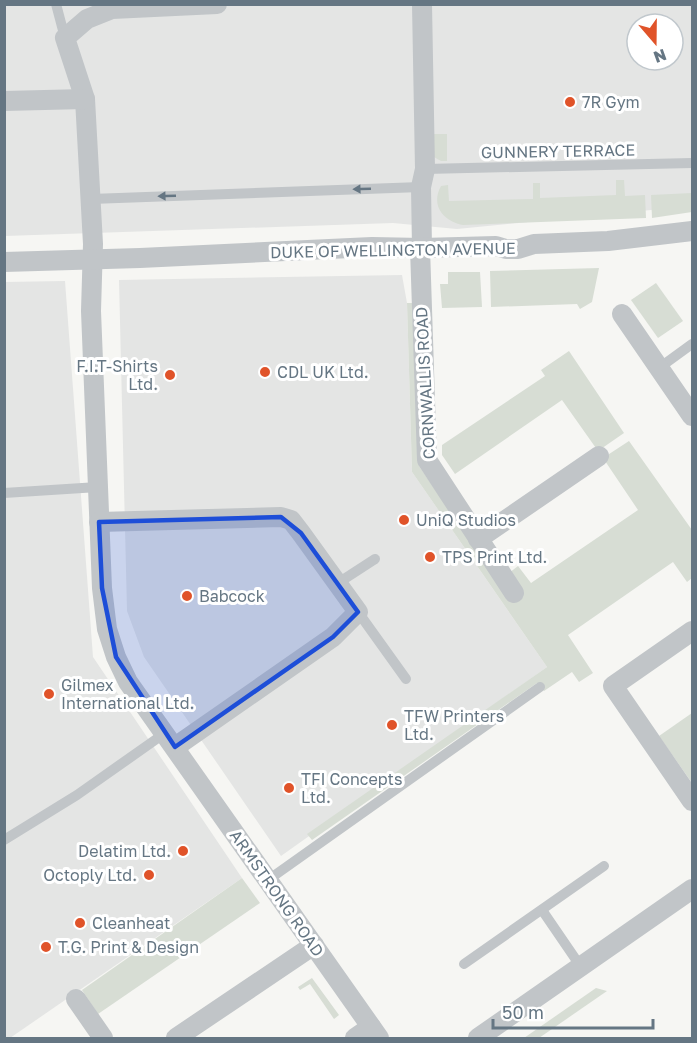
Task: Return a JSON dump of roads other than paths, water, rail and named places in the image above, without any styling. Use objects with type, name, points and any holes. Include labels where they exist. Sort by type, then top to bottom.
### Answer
[{"type":"street","points":[[65,38],[87,19],[112,9],[217,4]]},
{"type":"street","name":"CORNWALLIS ROAD","points":[[422,4],[421,248],[427,460],[514,592]]},
{"type":"street","name":"ARMSTRONG ROAD","points":[[65,38],[85,99],[93,259],[91,311],[99,522],[102,588],[107,629],[116,657],[128,682],[375,1033]]},
{"type":"street","points":[[4,101],[85,99]]},
{"type":"street","name":"DUKE OF WELLINGTON AVENUE","points":[[4,262],[372,247],[496,246],[518,249],[534,244],[608,241],[693,231]]},
{"type":"street","points":[[622,314],[693,416]]},
{"type":"street","points":[[478,539],[599,456]]},
{"type":"street","points":[[99,522],[281,517],[291,520],[358,612],[333,637],[170,740]]},
{"type":"street","points":[[693,631],[613,686],[693,801]]},
{"type":"street","points":[[478,1038],[693,889]]},
{"type":"street","points":[[176,1038],[314,945]]},
{"type":"street","points":[[76,999],[103,1038]]},
{"type":"street","points":[[355,1038],[375,1033]]},
{"type":"lane","points":[[56,4],[65,38]]},
{"type":"lane","name":"GUNNERY TERRACE","points":[[91,199],[693,163]]},
{"type":"lane","points":[[659,369],[693,344]]},
{"type":"lane","points":[[4,493],[98,487]]},
{"type":"lane","points":[[338,583],[375,559]]},
{"type":"lane","points":[[358,612],[406,679]]},
{"type":"lane","points":[[268,880],[540,687]]},
{"type":"lane","points":[[4,840],[170,740]]},
{"type":"lane","points":[[464,964],[604,866]]},
{"type":"lane","points":[[542,910],[580,967]]},
{"type":"place","name":"7R Gym","points":[[570,102]]},
{"type":"place","name":"CDL UK Ltd.","points":[[265,372]]},
{"type":"place","name":"F.I.T-Shirts Ltd.","points":[[170,375]]},
{"type":"place","name":"UniQ Studios","points":[[404,520]]},
{"type":"place","name":"TPS Print Ltd.","points":[[430,557]]},
{"type":"place","name":"Babcock","points":[[187,596]]},
{"type":"place","name":"Gilmex International Ltd.","points":[[49,694]]},
{"type":"place","name":"TFW Printers Ltd.","points":[[392,725]]},
{"type":"place","name":"TFI Concepts Ltd.","points":[[289,788]]},
{"type":"place","name":"Delatim Ltd.","points":[[183,851]]},
{"type":"place","name":"Octoply Ltd.","points":[[149,875]]},
{"type":"place","name":"Cleanheat","points":[[80,923]]},
{"type":"place","name":"T.G. Print & Design","points":[[46,947]]}]
